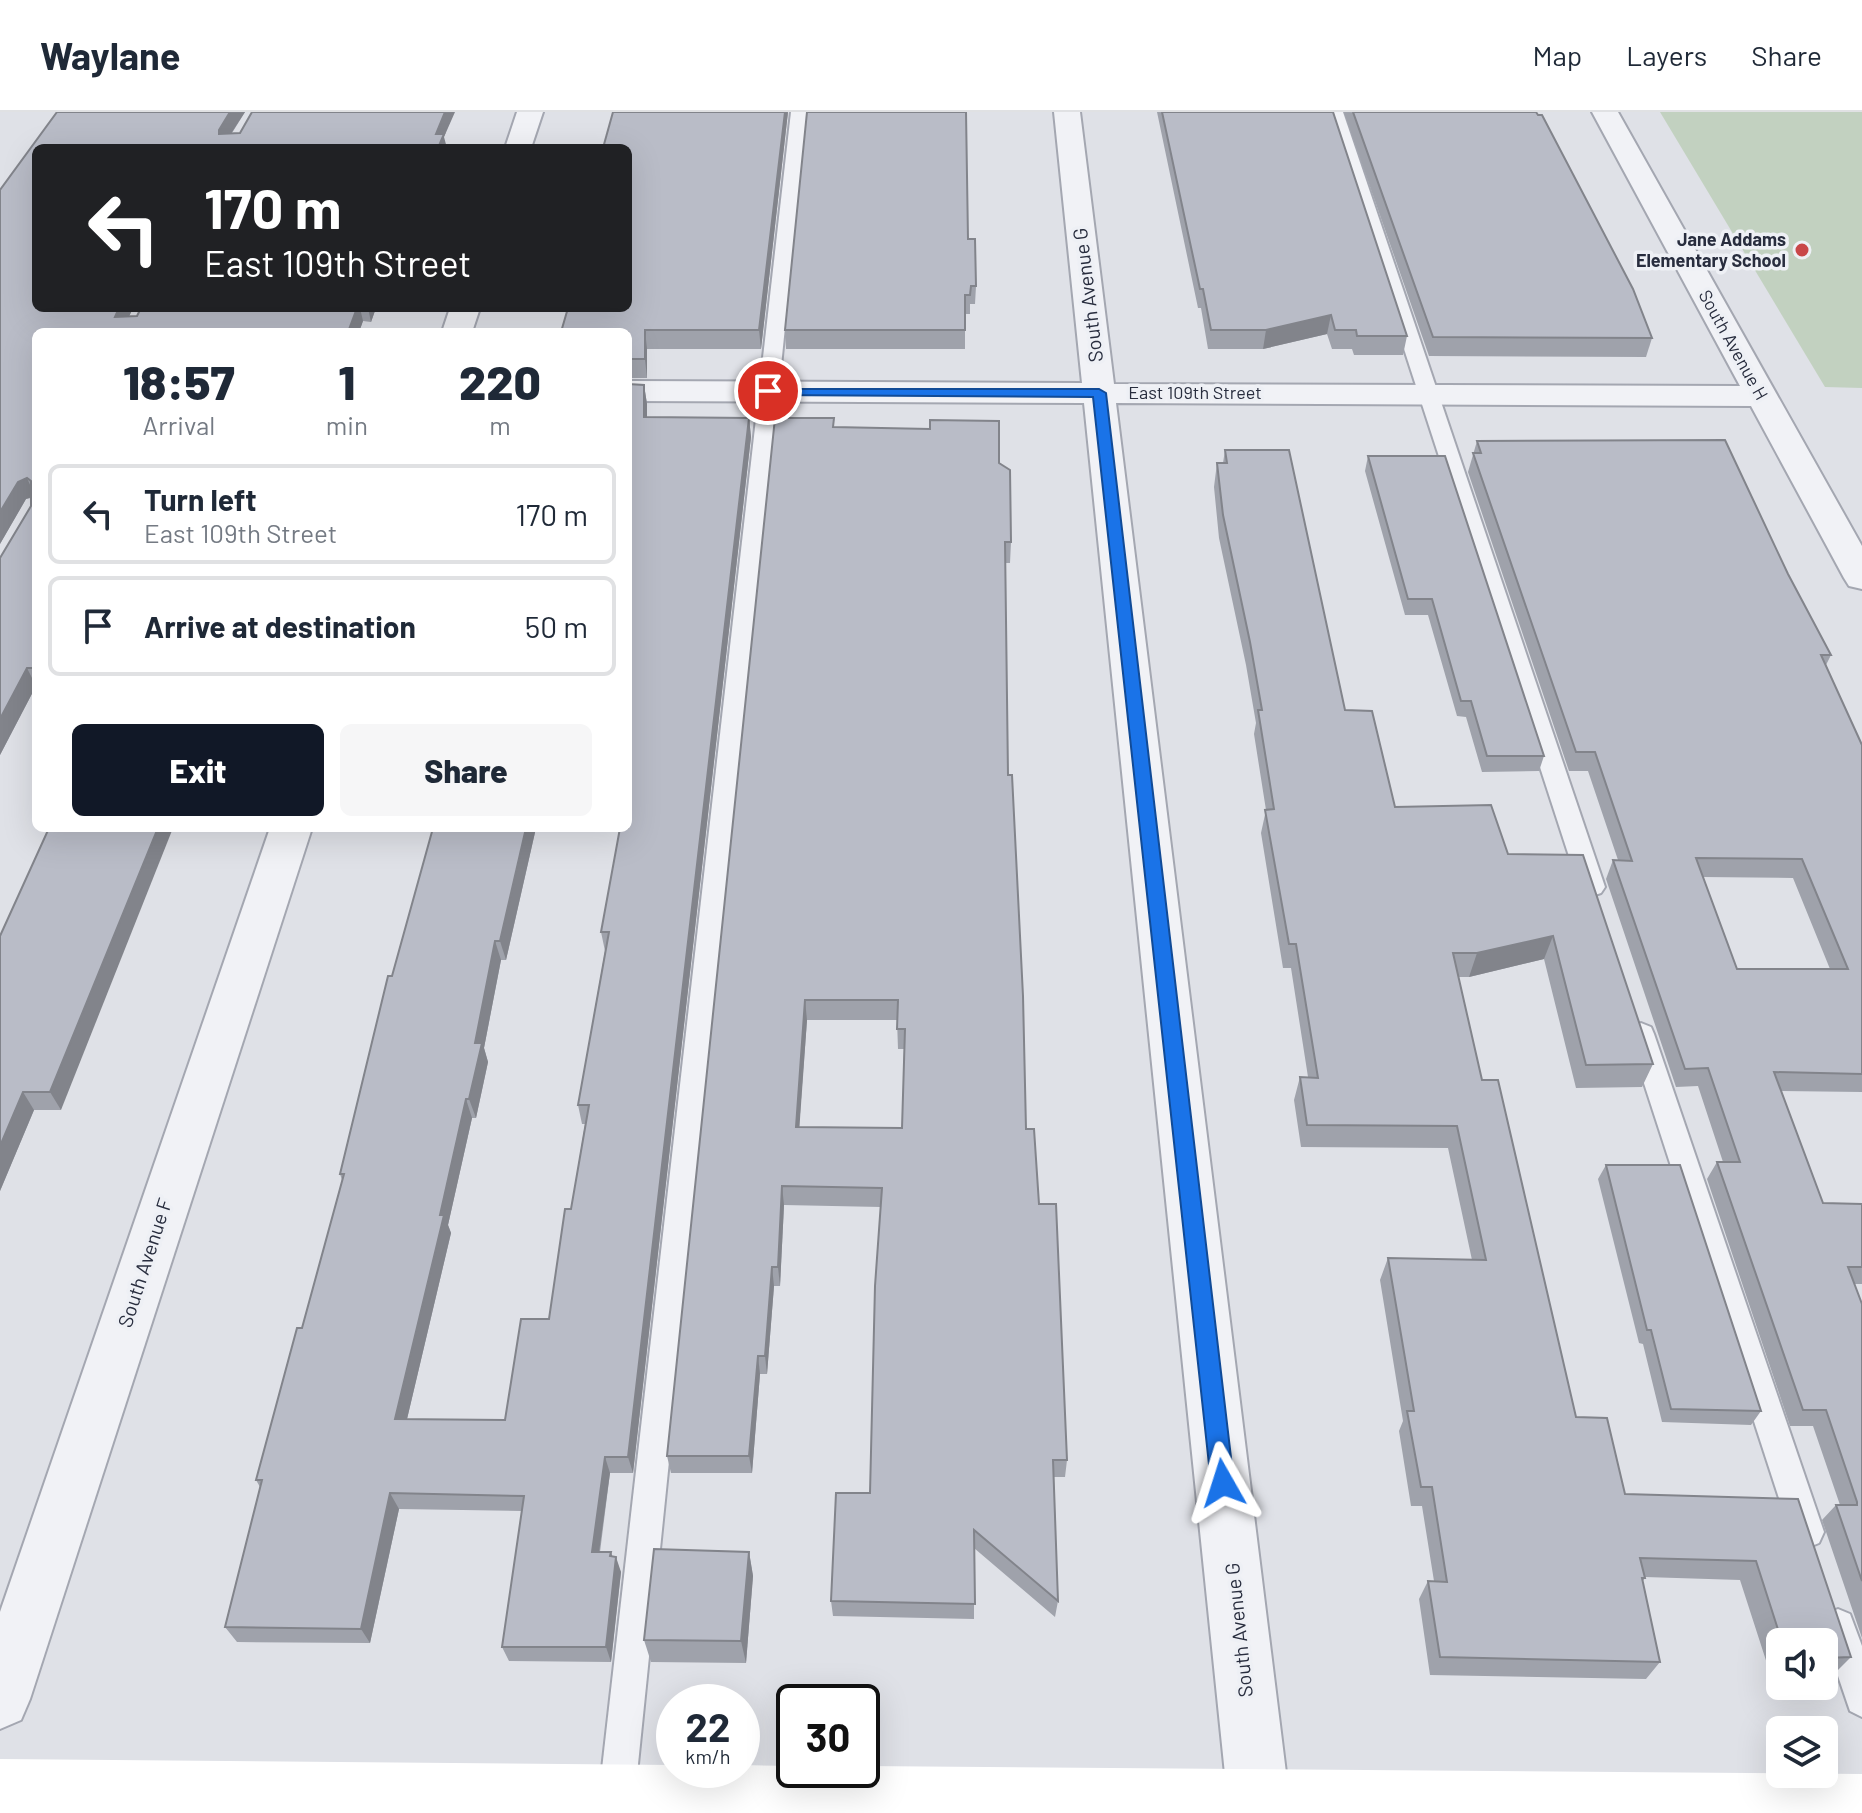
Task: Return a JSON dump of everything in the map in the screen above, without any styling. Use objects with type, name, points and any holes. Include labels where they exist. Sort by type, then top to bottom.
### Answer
[{"type":"street","points":[[519,144],[530,112]]},
{"type":"street","name":"South Avenue G","points":[[1067,112],[1259,1807]]},
{"type":"street","name":"South Avenue H","points":[[1605,112],[1862,578]]},
{"type":"street","name":"East 109th Street","points":[[632,391],[1761,396]]},
{"type":"street","name":"South Avenue F","points":[[0,1699],[290,832]]},
{"type":"street","points":[[0,1790],[616,1804],[1259,1807],[1862,1805]]},
{"type":"lane","points":[[616,1804],[799,112]]},
{"type":"lane","points":[[1335,112],[1601,913]]},
{"type":"lane","points":[[1631,1004],[1817,1563]]},
{"type":"lane","points":[[1832,1608],[1862,1699]]},
{"type":"green space","name":"Jane Addams Elementary School","points":[[1660,112],[1862,112],[1862,388],[1825,387]]},
{"type":"building","points":[[57,112],[230,112],[219,134],[240,133],[252,112],[445,112],[436,134],[444,134],[440,144],[34,144]]},
{"type":"building","points":[[613,112],[785,112],[759,330],[645,330],[645,359],[632,359],[632,328],[562,328],[567,312],[632,312],[632,144],[604,144]]},
{"type":"building","points":[[807,112],[966,112],[968,239],[975,239],[976,286],[971,286],[970,295],[965,295],[965,330],[785,330]]},
{"type":"building","points":[[1162,112],[1333,112],[1407,336],[1357,336],[1356,330],[1335,330],[1331,315],[1266,330],[1211,330]]},
{"type":"building","points":[[1353,112],[1536,112],[1542,115],[1633,289],[1652,338],[1433,337]]},
{"type":"building","points":[[32,146],[32,312],[117,312],[115,317],[137,316],[139,312],[356,312],[350,328],[32,328],[32,668],[27,668],[0,719],[0,558],[31,506],[31,481],[27,478],[18,482],[0,512],[0,190]]},
{"type":"building","points":[[632,384],[644,385],[644,417],[749,418],[628,1457],[605,1457],[592,1552],[611,1552],[610,1556],[616,1557],[606,1647],[502,1647],[524,1496],[390,1493],[361,1629],[225,1627],[262,1480],[256,1480],[297,1328],[302,1328],[344,1174],[340,1174],[388,976],[392,976],[432,832],[525,832],[500,941],[495,941],[475,1043],[482,1043],[469,1099],[466,1099],[440,1215],[444,1215],[395,1419],[505,1420],[521,1319],[549,1319],[565,1209],[571,1209],[589,1105],[578,1105],[609,932],[601,932],[619,832],[632,832]]},
{"type":"building","points":[[775,418],[834,418],[833,427],[930,429],[930,420],[999,421],[999,463],[1010,470],[1011,542],[1005,542],[1008,775],[1012,775],[1026,1129],[1034,1129],[1039,1204],[1056,1204],[1067,1460],[1053,1460],[1058,1601],[974,1530],[975,1604],[831,1601],[836,1493],[870,1493],[875,1286],[882,1188],[782,1186],[778,1267],[772,1267],[765,1356],[758,1356],[749,1456],[667,1456]],"holes":[[[805,1000],[898,1000],[897,1029],[905,1029],[902,1128],[796,1127]]]},
{"type":"building","points":[[1725,440],[1788,574],[1831,655],[1821,655],[1862,745],[1862,1074],[1774,1072],[1823,1203],[1862,1204],[1862,1267],[1848,1267],[1862,1304],[1862,1581],[1836,1505],[1857,1505],[1857,1502],[1826,1410],[1803,1410],[1717,1162],[1740,1162],[1708,1068],[1685,1069],[1613,860],[1632,861],[1595,752],[1576,752],[1473,453],[1481,453],[1477,441]],"holes":[[[1696,858],[1802,859],[1848,969],[1737,969]]]},
{"type":"building","points":[[1225,450],[1289,450],[1345,710],[1372,711],[1395,807],[1491,805],[1508,854],[1583,855],[1653,1064],[1586,1065],[1553,936],[1477,953],[1453,953],[1482,1080],[1498,1080],[1576,1417],[1607,1418],[1625,1494],[1798,1499],[1851,1657],[1838,1657],[1838,1628],[1778,1628],[1756,1561],[1640,1558],[1660,1662],[1440,1657],[1428,1581],[1447,1582],[1432,1487],[1421,1487],[1407,1411],[1414,1411],[1388,1258],[1486,1260],[1457,1126],[1307,1125],[1300,1077],[1318,1078],[1296,944],[1289,944],[1265,810],[1274,809],[1258,710],[1262,710],[1223,515],[1217,463],[1227,463]]},
{"type":"building","points":[[1368,456],[1445,456],[1544,756],[1487,756],[1471,701],[1461,701],[1432,599],[1408,599]]},
{"type":"building","points":[[47,832],[156,832],[50,1092],[23,1092],[0,1146],[0,936]]},
{"type":"building","points":[[1606,1165],[1680,1165],[1761,1411],[1671,1409],[1651,1330],[1647,1330]]},
{"type":"building","points":[[654,1549],[749,1552],[741,1641],[644,1640]]},
{"type":"place","name":"Jane Addams Elementary School","points":[[1802,250]]},
{"type":"route","points":[[768,391],[1099,393],[1223,1483]]}]
